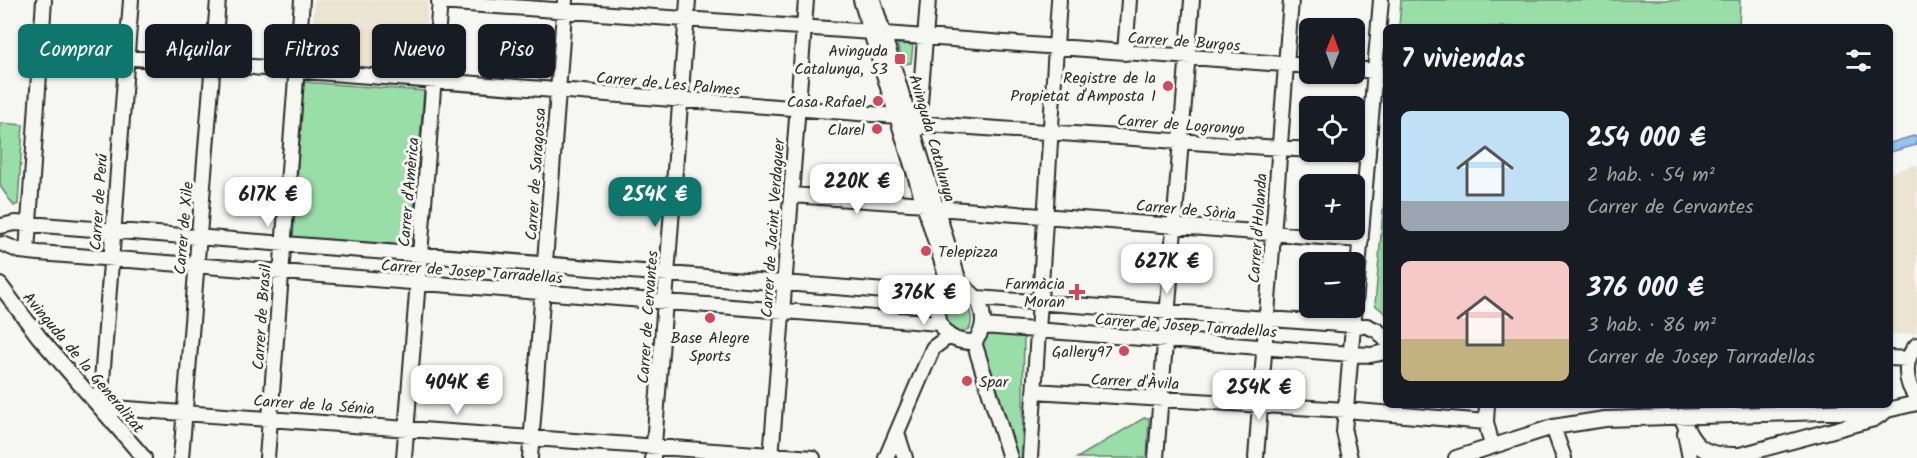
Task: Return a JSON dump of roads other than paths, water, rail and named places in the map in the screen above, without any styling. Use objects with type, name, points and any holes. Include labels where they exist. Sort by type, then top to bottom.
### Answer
[{"type":"street","points":[[43,24],[44,0]]},
{"type":"street","name":"Carrer de Perú","points":[[129,24],[131,0]]},
{"type":"street","name":"Carrer de Xile","points":[[216,24],[218,0]]},
{"type":"street","name":"Carrer de Brasil","points":[[300,24],[302,0]]},
{"type":"street","name":"Carrer de Cervantes","points":[[653,452],[688,0]]},
{"type":"street","name":"Carrer de Jacint Verdaguer","points":[[771,456],[806,0]]},
{"type":"street","points":[[861,0],[879,33],[898,116],[931,206],[954,285],[977,298],[984,318],[982,334],[974,342],[960,343],[949,336],[939,323],[936,312],[937,295],[954,285]]},
{"type":"street","name":"Avinguda Catalunya","points":[[873,0],[879,33],[916,123],[917,140],[931,206]]},
{"type":"street","points":[[928,0],[916,123],[1050,132]]},
{"type":"street","points":[[1030,458],[1059,0]]},
{"type":"street","points":[[1125,53],[1129,0]]},
{"type":"street","points":[[1156,458],[1192,0]]},
{"type":"street","name":"Carrer d'Holanda","points":[[1256,458],[1291,0]]},
{"type":"street","points":[[1365,191],[1381,0]]},
{"type":"street","name":"Carrer de Burgos","points":[[440,1],[565,6],[686,20],[1299,66]]},
{"type":"street","name":"Carrer d'Amèrica","points":[[404,458],[440,1]]},
{"type":"street","name":"Carrer de Saragossa","points":[[530,458],[565,6]]},
{"type":"street","points":[[1365,70],[1375,71]]},
{"type":"street","name":"Carrer de Les Palmes","points":[[360,76],[898,116]]},
{"type":"street","points":[[27,252],[39,78]]},
{"type":"street","name":"Carrer de Perú","points":[[100,407],[124,78]]},
{"type":"street","name":"Carrer de Xile","points":[[181,458],[212,78]]},
{"type":"street","name":"Carrer de Brasil","points":[[267,458],[295,78]]},
{"type":"street","name":"Carrer de Logronyo","points":[[1050,132],[1299,149]]},
{"type":"street","name":"Carrer de Sòria","points":[[791,195],[1299,235]]},
{"type":"street","name":"Carrer de Josep Tarradellas","points":[[1,225],[28,224],[937,295]]},
{"type":"street","points":[[1,225],[5,234],[2,246]]},
{"type":"street","points":[[1350,458],[1344,432],[1361,240]]},
{"type":"street","name":"Carrer de Josep Tarradellas","points":[[2,246],[27,252],[111,259],[939,323]]},
{"type":"street","name":"Avinguda de la Generalitat","points":[[0,285],[25,320],[144,458]]},
{"type":"street","name":"Carrer de Josep Tarradellas","points":[[977,298],[1367,326],[1378,331],[1383,337]]},
{"type":"street","name":"Carrer de Josep Tarradellas","points":[[983,326],[1038,332],[1351,354],[1371,355],[1383,352]]},
{"type":"street","points":[[886,458],[933,348],[949,336]]},
{"type":"street","points":[[974,342],[1010,458]]},
{"type":"street","points":[[1917,345],[1908,359],[1908,382],[1917,398]]},
{"type":"street","points":[[1893,358],[1908,359]]},
{"type":"street","name":"Carrer d'Àvila","points":[[1034,391],[1346,410],[1486,422]]},
{"type":"street","points":[[1456,458],[1553,427],[1605,419],[1887,410],[1917,403]]},
{"type":"street","name":"Carrer de la Sénia","points":[[100,407],[185,411],[531,437],[653,452],[813,458]]},
{"type":"street","points":[[1487,408],[1486,422],[1492,446]]},
{"type":"street","points":[[1681,416],[1690,437],[1698,447],[1713,454],[1736,456],[1874,419],[1887,410]]},
{"type":"street","points":[[1681,416],[1690,458]]},
{"type":"street","points":[[1553,427],[1564,458]]},
{"type":"street","points":[[897,433],[904,458]]},
{"type":"water","points":[[1917,135],[1917,145],[1893,151],[1893,142]]},
{"type":"place","name":"Avinguda Catalunya, 53","points":[[900,59]]},
{"type":"place","name":"Registre de la Propietat d'Amposta 1","points":[[1168,86]]},
{"type":"place","name":"Casa Rafael","points":[[878,101]]},
{"type":"place","name":"Clarel","points":[[877,129]]},
{"type":"place","name":"Telepizza","points":[[926,251]]},
{"type":"place","name":"Farmàcia Moran","points":[[1077,292]]},
{"type":"place","name":"Base Alegre Sports","points":[[710,318]]},
{"type":"place","name":"Gallery97","points":[[1124,351]]},
{"type":"place","name":"Spar","points":[[967,381]]}]
